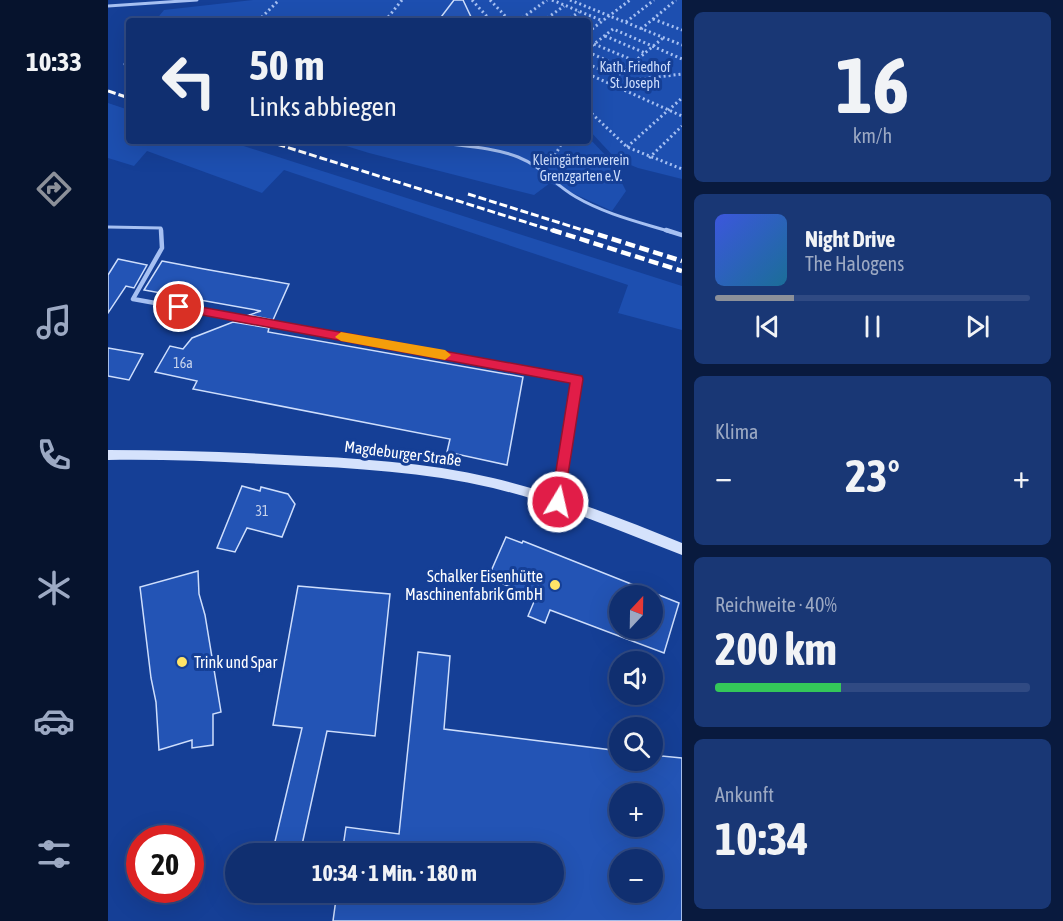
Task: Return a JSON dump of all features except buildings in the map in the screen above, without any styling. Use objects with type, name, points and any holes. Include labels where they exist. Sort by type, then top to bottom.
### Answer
[{"type":"street","name":"Magdeburger Straße","points":[[108,455],[201,455],[425,470],[494,483],[558,502],[682,549]]},
{"type":"lane","points":[[108,6],[197,0]]},
{"type":"lane","points":[[445,144],[506,154],[531,164],[573,195],[597,208],[625,219],[682,235]]},
{"type":"lane","points":[[108,227],[161,228],[162,248],[133,299],[577,379],[558,502]]},
{"type":"path","points":[[261,18],[279,0]]},
{"type":"path","points":[[387,18],[402,0]]},
{"type":"path","points":[[472,0],[488,18]]},
{"type":"path","points":[[490,0],[507,18]]},
{"type":"path","points":[[523,18],[550,0],[603,21]]},
{"type":"path","points":[[570,0],[682,45]]},
{"type":"path","points":[[591,30],[630,0]]},
{"type":"path","points":[[626,22],[654,0]]},
{"type":"path","points":[[641,29],[676,0]]},
{"type":"path","points":[[547,18],[565,5]]},
{"type":"path","points":[[570,18],[579,11]]},
{"type":"path","points":[[653,19],[682,30]]},
{"type":"path","points":[[591,48],[613,30],[682,59]]},
{"type":"path","points":[[605,36],[645,53]]},
{"type":"path","points":[[609,83],[664,38]]},
{"type":"path","points":[[594,44],[635,61]]},
{"type":"path","points":[[591,52],[626,69]]},
{"type":"path","points":[[591,65],[617,77]]},
{"type":"path","points":[[609,83],[682,74]]},
{"type":"path","points":[[591,75],[682,116]]},
{"type":"path","points":[[627,147],[682,98]]},
{"type":"path","points":[[591,113],[627,147],[649,158],[682,169]]},
{"type":"path","points":[[649,158],[682,126]]},
{"type":"path","points":[[545,173],[561,144]]},
{"type":"green space","name":"Kath. Friedhof St. Joseph","points":[[253,0],[682,0],[682,179],[638,168],[616,159],[591,132],[591,18],[157,18],[164,10]]},
{"type":"green space","points":[[108,103],[126,109],[126,144],[237,144],[682,286],[682,330],[618,313],[628,285],[284,170],[262,193],[147,151],[134,166],[108,158]]},
{"type":"green space","name":"Kleingärtnerverein Grenzgarten e.V.","points":[[591,140],[611,161],[626,191],[612,211],[550,183],[534,195],[340,144],[591,144]]},
{"type":"railway","points":[[108,91],[126,97]]},
{"type":"railway","points":[[277,144],[557,232]]},
{"type":"railway","points":[[468,194],[589,232]]},
{"type":"railway","points":[[552,230],[682,271]]},
{"type":"railway","points":[[584,230],[682,261]]},
{"type":"slow traffic","points":[[341,337],[445,355]]},
{"type":"place","name":"Schalker Eisenhütte Maschinenfabrik GmbH","points":[[555,585]]},
{"type":"place","name":"Trink und Spar","points":[[182,662]]},
{"type":"route","points":[[179,307],[577,379],[558,502]]}]
